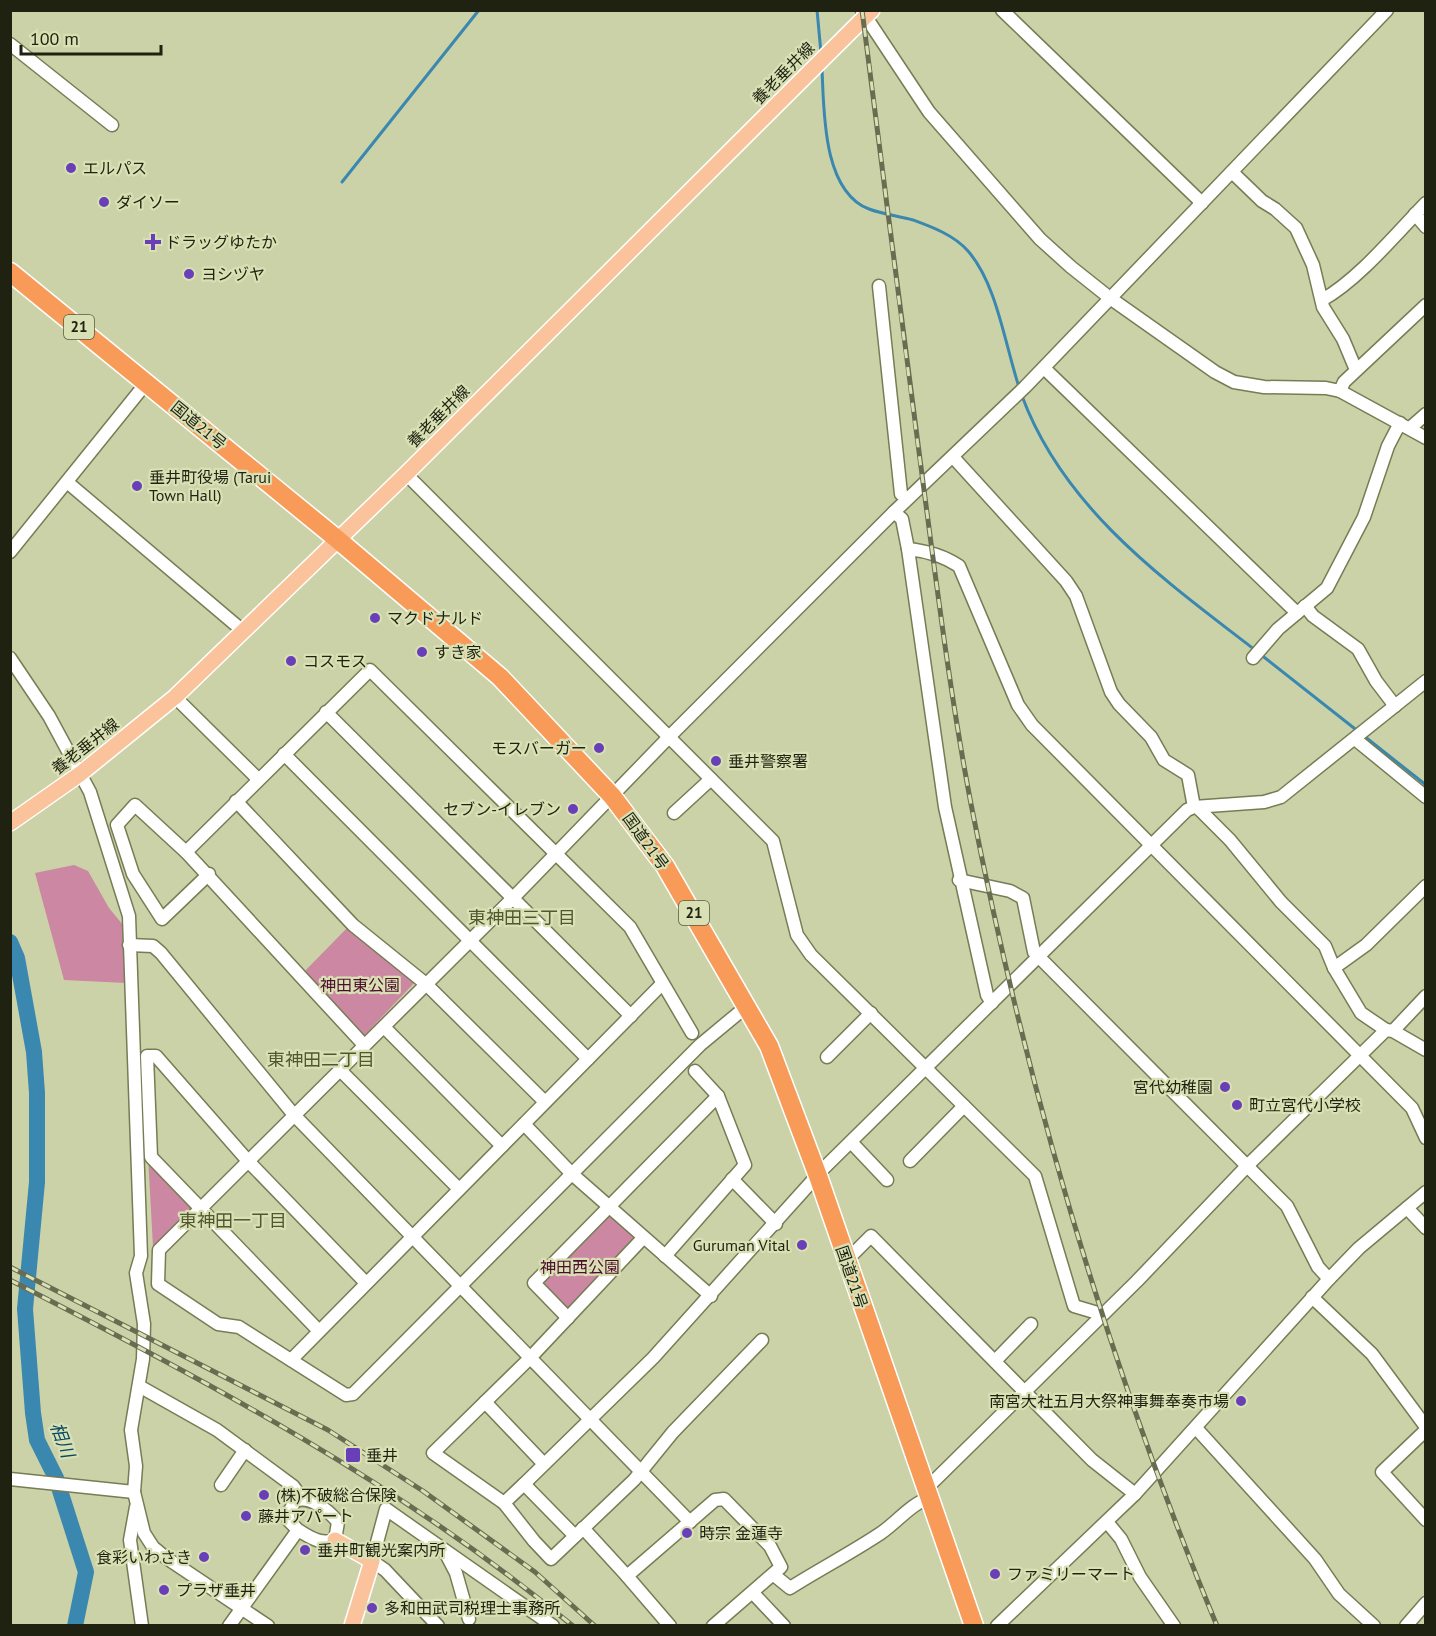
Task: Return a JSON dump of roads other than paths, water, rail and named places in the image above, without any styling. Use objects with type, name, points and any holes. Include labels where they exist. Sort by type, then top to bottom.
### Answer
[{"type":"highway","name":"国道21号","points":[[10,272],[338,539],[500,677],[612,796],[665,866],[769,1046],[818,1176],[974,1626]]},
{"type":"main road","name":"養老垂井線","points":[[10,823],[80,774],[175,697],[406,474],[866,12]]},
{"type":"main road","points":[[335,1540],[372,1561],[352,1626]]},
{"type":"street","points":[[1002,10],[1202,203]]},
{"type":"street","points":[[747,1006],[700,1045],[353,1394],[345,1395],[239,1327],[218,1324],[158,1284],[159,1250],[513,898],[669,737],[907,499],[953,458],[1044,368],[1387,10]]},
{"type":"street","points":[[866,12],[929,112],[1040,239],[1110,298],[1234,382],[1264,387],[1326,388],[1340,391],[1425,438]]},
{"type":"street","points":[[10,44],[112,125]]},
{"type":"street","points":[[1232,172],[1262,201],[1275,209],[1296,228],[1313,265],[1323,307],[1338,330],[1356,370]]},
{"type":"street","points":[[1322,300],[1364,266],[1425,202]]},
{"type":"street","points":[[1415,214],[1425,227]]},
{"type":"street","points":[[879,286],[901,494],[907,499]]},
{"type":"street","points":[[1340,391],[1344,382],[1425,305]]},
{"type":"street","points":[[1044,368],[1301,610],[1313,616],[1358,649],[1376,681],[1395,706]]},
{"type":"street","points":[[10,552],[147,382]]},
{"type":"street","points":[[1253,658],[1261,647],[1327,588],[1364,518],[1388,446],[1405,426],[1425,414]]},
{"type":"street","points":[[953,458],[1066,581],[1076,596],[1111,692],[1119,704],[1151,737],[1164,760],[1188,775],[1196,807],[1230,840],[1281,902],[1325,946],[1334,968],[1361,1013],[1425,1050]]},
{"type":"street","points":[[406,474],[772,841],[797,935],[811,955],[1035,1176],[1074,1306],[1101,1314]]},
{"type":"street","points":[[67,482],[243,631]]},
{"type":"street","points":[[894,512],[902,519],[908,549],[943,795],[959,879],[987,995],[992,1003]]},
{"type":"street","points":[[908,549],[949,559],[959,566],[1018,705],[1032,726],[1412,1108],[1425,1138]]},
{"type":"street","points":[[10,658],[49,716],[90,792],[129,916],[141,1256],[136,1273],[144,1324],[143,1359],[131,1430],[136,1466],[128,1491],[137,1506],[144,1533],[153,1547],[268,1626]]},
{"type":"street","points":[[186,852],[370,670],[630,927],[693,1033]]},
{"type":"street","points":[[504,1503],[590,1420],[711,1296],[851,1142],[928,1069],[1038,956],[1187,810],[1196,807],[1264,802],[1281,797],[1425,681]]},
{"type":"street","points":[[175,697],[258,779]]},
{"type":"street","points":[[326,712],[631,1016]]},
{"type":"street","points":[[1360,735],[1425,797]]},
{"type":"street","points":[[284,754],[588,1059]]},
{"type":"street","points":[[674,813],[711,779]]},
{"type":"street","points":[[236,801],[353,926],[426,984],[545,1102]]},
{"type":"street","points":[[209,874],[162,919],[133,874],[117,825],[135,805],[209,874],[364,1045]]},
{"type":"street","points":[[959,879],[1010,891],[1023,898],[1034,952],[1287,1206],[1318,1267],[1329,1279]]},
{"type":"street","points":[[1334,968],[1366,945],[1425,886]]},
{"type":"street","points":[[129,945],[153,946],[161,952],[294,1115],[690,1522]]},
{"type":"street","points":[[291,1360],[662,984]]},
{"type":"street","points":[[774,1575],[790,1588],[899,1520],[919,1501],[933,1482],[1137,1281],[1248,1165],[1360,1054],[1389,1031],[1425,996]]},
{"type":"street","points":[[827,1057],[871,1013]]},
{"type":"street","points":[[384,1027],[502,1146]]},
{"type":"street","points":[[319,1331],[151,1157],[147,1056],[156,1056],[248,1161],[366,1283]]},
{"type":"street","points":[[340,1070],[459,1189]]},
{"type":"street","points":[[665,1256],[745,1165],[718,1096],[694,1071]]},
{"type":"street","points":[[568,1318],[534,1283],[718,1096]]},
{"type":"street","points":[[910,1161],[964,1106]]},
{"type":"street","points":[[524,1124],[608,1207],[711,1296]]},
{"type":"street","points":[[851,1142],[887,1180]]},
{"type":"street","points":[[732,1179],[776,1224]]},
{"type":"street","points":[[997,1626],[1135,1494],[1359,1248],[1425,1192]]},
{"type":"street","points":[[1407,1208],[1425,1228]]},
{"type":"street","points":[[844,1255],[854,1253],[871,1236],[1092,1460],[1135,1494]]},
{"type":"street","points":[[643,1238],[530,1358],[433,1453],[504,1503],[551,1559],[640,1471],[673,1432],[762,1340]]},
{"type":"street","points":[[1312,1297],[1372,1354],[1425,1428],[1382,1472],[1425,1520]]},
{"type":"street","points":[[995,1361],[1031,1324]]},
{"type":"street","points":[[139,1386],[186,1410],[293,1486],[302,1498],[312,1502],[338,1522],[335,1540],[319,1541],[298,1530],[289,1521],[288,1514],[295,1501],[302,1498]]},
{"type":"street","points":[[485,1402],[544,1464]]},
{"type":"street","points":[[1196,1428],[1315,1559],[1339,1594],[1374,1626]]},
{"type":"street","points":[[221,1485],[245,1450]]},
{"type":"street","points":[[10,1479],[128,1491]]},
{"type":"street","points":[[524,1484],[627,1576],[670,1626]]},
{"type":"street","points":[[627,1576],[715,1500],[724,1499],[770,1546],[781,1567],[713,1626]]},
{"type":"street","points":[[137,1506],[132,1518],[130,1540],[142,1626]]},
{"type":"street","points":[[438,1626],[385,1570],[372,1561],[386,1509],[441,1545],[554,1626]]},
{"type":"street","points":[[1107,1522],[1121,1539],[1140,1577],[1174,1626]]},
{"type":"street","points":[[229,1626],[298,1530]]},
{"type":"street","points":[[441,1545],[456,1573],[469,1619]]},
{"type":"street","points":[[753,1593],[784,1626]]},
{"type":"street","points":[[1407,1626],[1425,1604]]},
{"type":"waterway","points":[[342,182],[479,10]]},
{"type":"waterway","points":[[817,10],[821,53]]},
{"type":"waterway","points":[[822,69],[825,126],[834,167],[842,185],[854,199],[869,209],[913,220],[935,229],[956,240],[968,251],[978,265],[993,297],[1019,387]]},
{"type":"waterway","points":[[1022,396],[1040,436],[1063,473],[1090,507],[1152,568],[1255,650]]},
{"type":"waterway","points":[[1260,654],[1359,732]]},
{"type":"waterway","points":[[1364,736],[1426,785]]},
{"type":"waterway","name":"相川","points":[[10,942],[17,958],[34,1052],[37,1093],[37,1182],[25,1309],[33,1413],[37,1440],[56,1478],[86,1572],[75,1626]]},
{"type":"railway","points":[[862,10],[945,647],[971,804],[993,909],[1044,1118],[1105,1324],[1177,1526],[1217,1626]]},
{"type":"railway","points":[[10,1267],[328,1430],[423,1491],[535,1572],[595,1626]]},
{"type":"railway","points":[[10,1280],[158,1357],[371,1480],[507,1574],[573,1626]]},
{"type":"place","name":"エルパス","points":[[71,168]]},
{"type":"place","name":"ダイソー","points":[[104,202]]},
{"type":"place","name":"ドラッグゆたか","points":[[153,242]]},
{"type":"place","name":"ヨシヅヤ","points":[[189,274]]},
{"type":"place","name":"垂井町役場 (Tarui Town Hall)","points":[[137,486]]},
{"type":"place","name":"マクドナルド","points":[[375,618]]},
{"type":"place","name":"すき家","points":[[422,652]]},
{"type":"place","name":"コスモス","points":[[291,661]]},
{"type":"place","name":"モスバーガー","points":[[599,748]]},
{"type":"place","name":"垂井警察署","points":[[716,761]]},
{"type":"place","name":"セブン-イレブン","points":[[573,809]]},
{"type":"place","name":"宮代幼稚園","points":[[1225,1087]]},
{"type":"place","name":"町立宮代小学校","points":[[1237,1105]]},
{"type":"place","name":"Guruman Vital","points":[[802,1245]]},
{"type":"place","name":"南宮大社五月大祭神事舞奉奏市場","points":[[1241,1401]]},
{"type":"place","name":"垂井","points":[[353,1455]]},
{"type":"place","name":"(株)不破総合保険","points":[[264,1495]]},
{"type":"place","name":"藤井アパート","points":[[246,1516]]},
{"type":"place","name":"時宗 金蓮寺","points":[[687,1533]]},
{"type":"place","name":"垂井町観光案内所","points":[[305,1550]]},
{"type":"place","name":"食彩いわさき","points":[[204,1557]]},
{"type":"place","name":"ファミリーマート","points":[[995,1574]]},
{"type":"place","name":"プラザ垂井","points":[[164,1590]]},
{"type":"place","name":"多和田武司税理士事務所","points":[[372,1608]]},
{"type":"district","name":"東神田三丁目","points":[[522,918]]},
{"type":"district","name":"東神田二丁目","points":[[321,1060]]},
{"type":"district","name":"東神田一丁目","points":[[233,1221]]},
{"type":"park label","name":"神田東公園","points":[[360,985]]},
{"type":"park label","name":"神田西公園","points":[[580,1267]]}]
